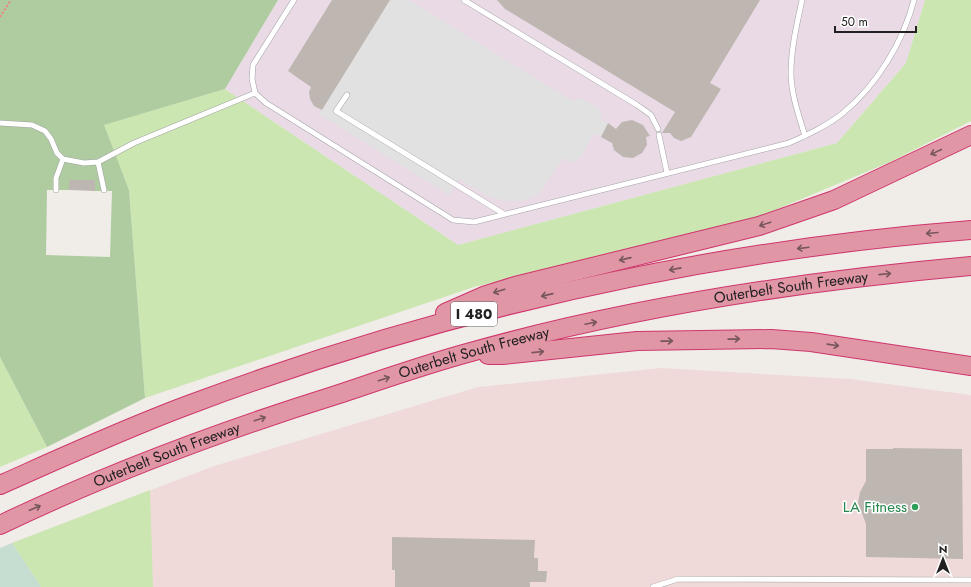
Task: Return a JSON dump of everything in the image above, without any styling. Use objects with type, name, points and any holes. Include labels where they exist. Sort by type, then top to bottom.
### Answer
[{"type":"highway","points":[[406,332],[467,302],[515,286],[725,235],[802,212],[834,200],[971,135]]},
{"type":"highway","name":"I 480","points":[[0,486],[68,455],[190,404],[288,369],[406,332],[552,294],[701,264],[862,240],[971,230]]},
{"type":"highway","name":"Outerbelt South Freeway","points":[[0,525],[150,459],[237,426],[471,352],[584,324],[721,297],[866,276],[971,266]]},
{"type":"highway","points":[[471,352],[503,355],[637,341],[771,339],[811,342],[971,366]]},
{"type":"lane","points":[[294,0],[253,65],[252,79],[255,93],[266,103],[453,220],[474,222],[789,143],[805,136],[843,113],[872,83],[893,54],[908,23],[914,0]]},
{"type":"lane","points":[[464,0],[637,104],[651,115],[659,132],[668,173]]},
{"type":"lane","points":[[802,0],[794,40],[791,74],[796,106],[805,136]]},
{"type":"lane","points":[[0,123],[32,125],[45,131],[57,153],[63,159],[84,163],[98,162],[134,142],[255,93]]},
{"type":"lane","points":[[347,95],[336,111],[504,214]]},
{"type":"lane","points":[[56,190],[56,178],[63,159]]},
{"type":"lane","points":[[98,162],[104,190]]},
{"type":"lane","points":[[653,587],[678,579],[971,580]]},
{"type":"path","points":[[0,17],[11,0]]},
{"type":"shaded area","points":[[278,0],[925,0],[906,63],[837,143],[458,245],[225,89]]},
{"type":"shaded area","points":[[390,0],[409,0],[574,102],[576,99],[583,99],[598,108],[601,113],[601,119],[608,123],[601,137],[594,133],[582,155],[577,160],[570,163],[563,158],[539,194],[522,201],[505,201],[487,196],[459,179],[449,195],[319,114]]},
{"type":"shaded area","points":[[661,368],[850,379],[971,395],[971,587],[39,587],[12,543],[214,466],[478,387]]},
{"type":"green space","points":[[0,0],[278,0],[225,89],[104,125],[129,190],[145,398],[47,447],[0,357]],"holes":[[[70,180],[95,180],[95,191],[112,191],[110,257],[46,255],[47,190],[69,190]]]},
{"type":"green space","points":[[925,0],[971,0],[971,121],[890,162],[761,216],[474,287],[145,398],[129,190],[103,125],[225,89],[458,245],[837,143],[906,63]]},
{"type":"green space","points":[[0,357],[47,447],[0,467]]},
{"type":"green space","points":[[150,490],[153,587],[41,587],[12,543]]},
{"type":"green space","points":[[12,543],[41,587],[0,587],[0,548]]},
{"type":"building","points":[[332,0],[390,0],[322,110],[314,106],[310,99],[309,92],[311,87],[288,71]]},
{"type":"building","points":[[497,0],[760,0],[710,83],[721,89],[691,137],[681,141],[674,138],[670,133],[662,133],[675,112],[505,9]]},
{"type":"building","points":[[632,120],[643,125],[650,136],[646,137],[647,145],[642,153],[633,158],[623,157],[614,150],[612,143],[601,137],[608,123],[616,129],[622,122]]},
{"type":"building","points":[[69,180],[95,180],[95,191],[69,190]]},
{"type":"building","points":[[866,449],[962,449],[963,559],[866,557],[866,524],[858,503],[860,492],[866,481]]},
{"type":"building","points":[[392,537],[535,540],[534,558],[538,558],[538,571],[547,571],[546,582],[530,582],[530,587],[395,587],[395,570],[392,570]]},
{"type":"place","name":"LA Fitness","points":[[915,507]]}]
